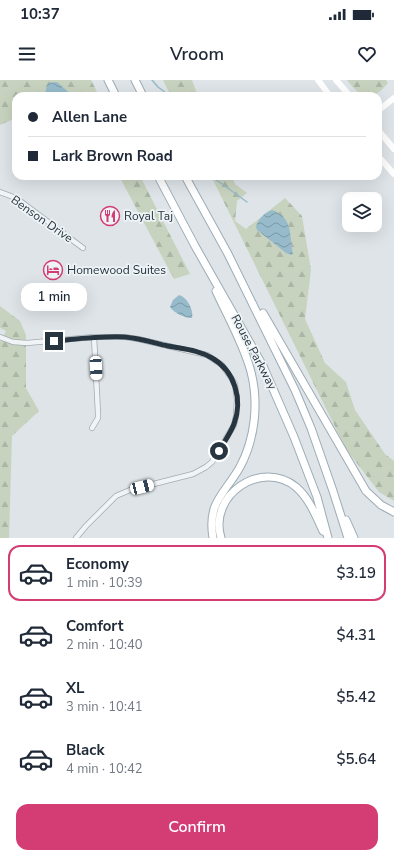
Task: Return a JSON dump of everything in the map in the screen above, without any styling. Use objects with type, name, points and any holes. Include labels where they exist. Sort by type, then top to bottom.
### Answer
[{"type":"main road","points":[[108,80],[114,92]]},
{"type":"main road","points":[[135,80],[141,92]]},
{"type":"main road","name":"Rouse Parkway","points":[[160,180],[195,246],[263,366],[294,437],[316,497],[327,538]]},
{"type":"main road","name":"Rouse Parkway","points":[[187,180],[228,254],[295,390],[311,428],[348,538]]},
{"type":"main road","points":[[195,246],[246,356],[254,387],[254,427],[249,445],[239,468],[220,496],[212,511],[211,528],[213,538]]},
{"type":"main road","points":[[228,254],[361,483],[372,498],[394,512]]},
{"type":"main road","points":[[221,538],[219,525],[221,511],[226,500],[242,484],[249,480],[264,477],[282,480],[295,486],[312,508],[327,538]]},
{"type":"main road","points":[[333,491],[354,538]]},
{"type":"street","points":[[318,80],[327,92]]},
{"type":"street","points":[[336,80],[346,92]]},
{"type":"street","points":[[382,108],[394,98]]},
{"type":"street","points":[[382,135],[394,149]]},
{"type":"street","points":[[382,158],[388,167]]},
{"type":"street","points":[[382,160],[394,174]]},
{"type":"street","name":"Benson Drive","points":[[0,192],[16,198],[84,248]]},
{"type":"street","points":[[0,337],[27,343],[94,337],[125,337],[207,355],[218,361],[227,370],[234,384],[237,400],[234,424],[212,462],[200,471],[192,474],[130,490],[116,496],[90,521],[76,538]]},
{"type":"street","points":[[92,428],[98,418],[94,337]]},
{"type":"green space","points":[[0,80],[91,80],[97,92],[12,92],[12,120],[0,125]]},
{"type":"green space","points":[[163,80],[192,80],[196,92],[169,92]]},
{"type":"green space","points":[[347,80],[386,80],[388,83],[379,92],[358,92]]},
{"type":"green space","points":[[121,180],[142,180],[190,274],[174,279]]},
{"type":"green space","points":[[213,180],[234,180],[235,184],[247,193],[237,201],[235,221],[246,229],[285,198],[302,216],[311,270],[305,319],[325,363],[346,382],[355,410],[385,454],[394,461],[394,501],[379,492],[346,449]]},
{"type":"green space","points":[[0,306],[20,321],[26,335],[26,388],[39,411],[12,436],[9,538],[0,538],[0,342],[6,331],[0,328]]},
{"type":"water","points":[[57,82],[68,92],[45,92],[48,83]]},
{"type":"water","points":[[272,210],[279,213],[287,223],[290,234],[292,255],[286,253],[257,230],[256,227],[260,219]]},
{"type":"water","points":[[179,295],[185,298],[189,304],[192,311],[192,318],[180,315],[170,307],[173,300]]},
{"type":"waterway","points":[[152,80],[165,92]]},
{"type":"waterway","points":[[217,180],[247,202]]},
{"type":"place","name":"Royal Taj","points":[[110,216]]},
{"type":"place","name":"Homewood Suites","points":[[53,270]]},
{"type":"route","points":[[54,341],[94,337],[125,337],[202,353],[218,361],[227,370],[237,392],[236,416],[234,424],[219,451]]}]
